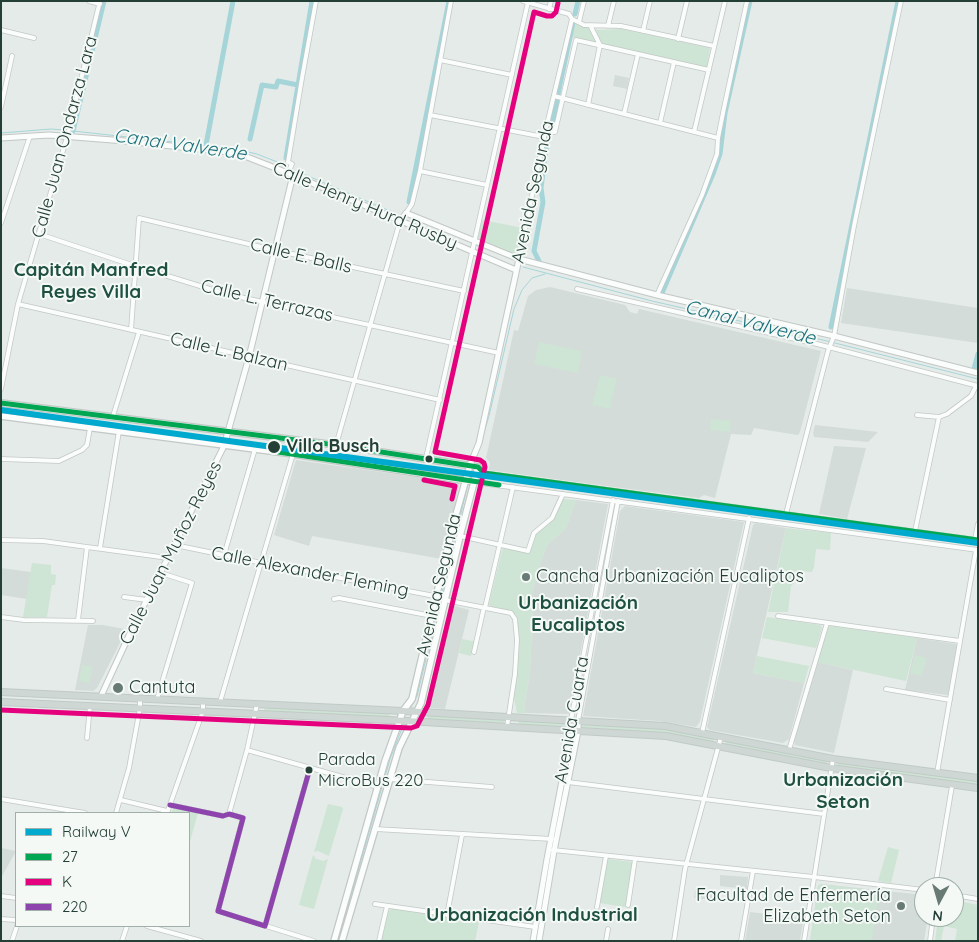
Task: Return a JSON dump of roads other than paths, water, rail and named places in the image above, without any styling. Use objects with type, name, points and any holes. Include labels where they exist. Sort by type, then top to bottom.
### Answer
[{"type":"main road","points":[[1,402],[336,445],[478,467]]},
{"type":"main road","points":[[1,416],[293,454],[473,482]]},
{"type":"main road","name":"Avenida Segunda","points":[[334,941],[378,787],[403,711],[412,699],[453,525],[470,465]]},
{"type":"main road","name":"Avenida Segunda","points":[[342,941],[399,748],[421,703],[478,467]]},
{"type":"main road","points":[[1,692],[391,710],[665,726],[833,759],[978,778]]},
{"type":"main road","points":[[1,702],[400,720],[666,736],[831,768],[952,786],[978,788]]},
{"type":"main road","points":[[389,720],[392,716],[391,710]]},
{"type":"main road","points":[[427,722],[424,716],[429,712]]},
{"type":"street","points":[[89,1],[100,3]]},
{"type":"street","points":[[291,174],[290,163],[316,1]]},
{"type":"street","points":[[336,445],[400,221],[412,204],[420,171],[451,1]]},
{"type":"street","points":[[549,9],[551,1]]},
{"type":"street","points":[[579,22],[584,1]]},
{"type":"street","points":[[608,26],[614,1]]},
{"type":"street","points":[[643,30],[650,1]]},
{"type":"street","points":[[678,39],[687,1]]},
{"type":"street","points":[[694,132],[724,1]]},
{"type":"street","points":[[657,295],[702,195],[717,154],[718,138],[747,1]]},
{"type":"street","points":[[786,514],[833,338],[854,226],[901,1]]},
{"type":"street","points":[[426,458],[512,75],[526,2],[569,14],[572,19],[590,25],[621,26],[714,46]]},
{"type":"street","name":"Calle Juan Ondarza Lara","points":[[1,389],[18,304],[67,138],[100,3]]},
{"type":"street","name":"Avenida Segunda","points":[[470,465],[479,443],[545,135],[572,19]]},
{"type":"street","points":[[588,105],[600,45],[590,25]]},
{"type":"street","points":[[1,30],[34,38]]},
{"type":"street","points":[[430,115],[545,135],[555,132],[576,40],[708,70]]},
{"type":"street","points":[[624,114],[638,54]]},
{"type":"street","points":[[1,107],[12,56]]},
{"type":"street","points":[[440,60],[512,75]]},
{"type":"street","points":[[660,123],[674,62]]},
{"type":"street","points":[[554,96],[718,138]]},
{"type":"street","points":[[1,223],[30,136]]},
{"type":"street","name":"Calle Henry Hurd Rusby","points":[[1,138],[30,136],[125,141],[237,153],[291,174],[516,270]]},
{"type":"street","points":[[420,171],[487,185]]},
{"type":"street","name":"Calle Juan Muñoz Reyes","points":[[101,696],[224,446],[249,357],[291,174]]},
{"type":"street","name":"Calle Henry Hurd Rusby","points":[[406,213],[519,259],[978,374]]},
{"type":"street","name":"Calle E. Balls","points":[[135,266],[138,218],[384,275],[464,291]]},
{"type":"street","name":"Calle L. Terrazas","points":[[39,234],[226,294],[499,354]]},
{"type":"street","points":[[132,330],[135,266]]},
{"type":"street","points":[[577,289],[831,346],[977,386],[971,396],[947,414],[938,417],[917,415]]},
{"type":"street","name":"Calle L. Balzan","points":[[18,304],[440,400]]},
{"type":"street","points":[[113,416],[139,332]]},
{"type":"street","points":[[915,531],[938,417]]},
{"type":"street","points":[[1,458],[59,461],[82,450],[87,445],[90,428]]},
{"type":"street","points":[[100,548],[119,431]]},
{"type":"street","points":[[224,555],[255,449]]},
{"type":"street","points":[[220,702],[293,454]]},
{"type":"street","points":[[478,467],[484,473],[976,539],[978,524]]},
{"type":"street","points":[[473,482],[977,550],[937,774]]},
{"type":"street","points":[[474,652],[513,487]]},
{"type":"street","points":[[460,536],[528,551],[534,533],[552,518],[563,494]]},
{"type":"street","name":"Avenida Cuarta","points":[[553,840],[568,782],[574,721],[586,640],[613,500]]},
{"type":"street","name":"Avenida Cuarta","points":[[574,721],[592,641],[618,501]]},
{"type":"street","points":[[702,733],[750,518]]},
{"type":"street","points":[[1,540],[42,541],[168,558]]},
{"type":"street","name":"Calle Alexander Fleming","points":[[175,545],[510,612],[514,616],[516,623],[517,640],[516,665],[508,717]]},
{"type":"street","points":[[78,620],[87,547]]},
{"type":"street","points":[[157,699],[192,583],[161,573]]},
{"type":"street","points":[[124,597],[147,600]]},
{"type":"street","points":[[334,599],[339,598],[432,616]]},
{"type":"street","points":[[1,616],[24,620],[93,621]]},
{"type":"street","points":[[778,616],[960,641]]},
{"type":"street","points":[[789,750],[827,623]]},
{"type":"street","points":[[586,640],[592,641]]},
{"type":"street","points":[[886,689],[950,700]]},
{"type":"street","points":[[116,812],[129,768],[140,708],[140,698]]},
{"type":"street","points":[[120,800],[167,812],[203,712],[203,701]]},
{"type":"street","points":[[229,814],[247,750],[257,704]]},
{"type":"street","points":[[87,738],[90,706]]},
{"type":"street","points":[[507,727],[508,717]]},
{"type":"street","name":"Avenida Cuarta","points":[[533,941],[574,731]]},
{"type":"street","points":[[674,941],[687,865],[721,737]]},
{"type":"street","points":[[247,750],[378,787]]},
{"type":"street","points":[[804,941],[833,759]]},
{"type":"street","points":[[265,926],[310,768]]},
{"type":"street","points":[[389,779],[492,787]]},
{"type":"street","points":[[568,782],[824,814]]},
{"type":"street","points":[[937,877],[952,786]]},
{"type":"street","points":[[1,799],[79,812]]},
{"type":"street","points":[[170,805],[223,816],[229,814],[243,818],[218,911],[314,941]]},
{"type":"street","points":[[374,829],[553,840]]},
{"type":"street","points":[[446,915],[462,835]]},
{"type":"street","points":[[551,850],[914,889]]},
{"type":"street","name":"Avenida Cuarta","points":[[539,941],[551,850]]},
{"type":"street","points":[[597,907],[606,856]]},
{"type":"street","points":[[628,905],[635,860]]},
{"type":"street","points":[[741,941],[753,871]]},
{"type":"street","points":[[1,896],[15,898]]},
{"type":"street","points":[[964,897],[978,899]]},
{"type":"street","points":[[375,904],[535,928]]},
{"type":"street","points":[[379,941],[387,906]]},
{"type":"street","points":[[1,919],[15,920]]},
{"type":"street","points":[[12,941],[17,927]]},
{"type":"street","points":[[122,941],[127,927]]},
{"type":"street","points":[[151,927],[201,941]]},
{"type":"street","points":[[930,941],[932,927]]},
{"type":"street","points":[[606,941],[608,929]]},
{"type":"waterway","points":[[73,131],[104,1]]},
{"type":"waterway","points":[[206,145],[233,1]]},
{"type":"waterway","points":[[286,158],[312,1]]},
{"type":"waterway","points":[[409,202],[449,1]]},
{"type":"waterway","points":[[575,14],[578,1]]},
{"type":"waterway","points":[[662,293],[720,154],[725,113],[750,1]]},
{"type":"waterway","points":[[831,327],[898,1]]},
{"type":"waterway","points":[[558,94],[573,23]]},
{"type":"waterway","points":[[250,139],[262,85],[276,87],[278,81],[298,85]]},
{"type":"waterway","points":[[539,261],[534,251],[543,202],[541,188],[546,149],[557,102]]},
{"type":"waterway","name":"Canal Valverde","points":[[1,133],[51,129],[63,130]]},
{"type":"waterway","name":"Canal Valverde","points":[[73,131],[236,149],[257,154],[285,165]]},
{"type":"waterway","name":"Canal Valverde","points":[[294,170],[397,214]]},
{"type":"waterway","name":"Canal Valverde","points":[[523,267],[652,301],[827,341],[978,379]]},
{"type":"waterway","points":[[476,459],[489,416],[514,309],[522,290],[532,278],[545,274]]},
{"type":"waterway","points":[[974,369],[978,354]]},
{"type":"waterway","points":[[459,521],[468,484]]},
{"type":"waterway","points":[[442,592],[456,532]]},
{"type":"waterway","points":[[411,707],[417,696],[440,601]]},
{"type":"waterway","points":[[338,941],[390,759],[403,726]]},
{"type":"rail line","name":"V","points":[[1,410],[978,543]]},
{"type":"place","name":"Villa Busch","points":[[274,447]]},
{"type":"place","name":"Cancha Urbanización Eucaliptos","points":[[526,577]]},
{"type":"place","name":"Cantuta","points":[[118,688]]},
{"type":"place","name":"Parada MicroBus 220","points":[[309,770]]},
{"type":"place","name":"Facultad de Enfermería Elizabeth Seton","points":[[901,906]]},
{"type":"district","name":"Capitán Manfred Reyes Villa","points":[[91,281]]},
{"type":"district","name":"Urbanización Eucaliptos","points":[[578,614]]},
{"type":"district","name":"Urbanización Seton","points":[[843,791]]},
{"type":"district","name":"Urbanización Industrial","points":[[532,915]]}]
